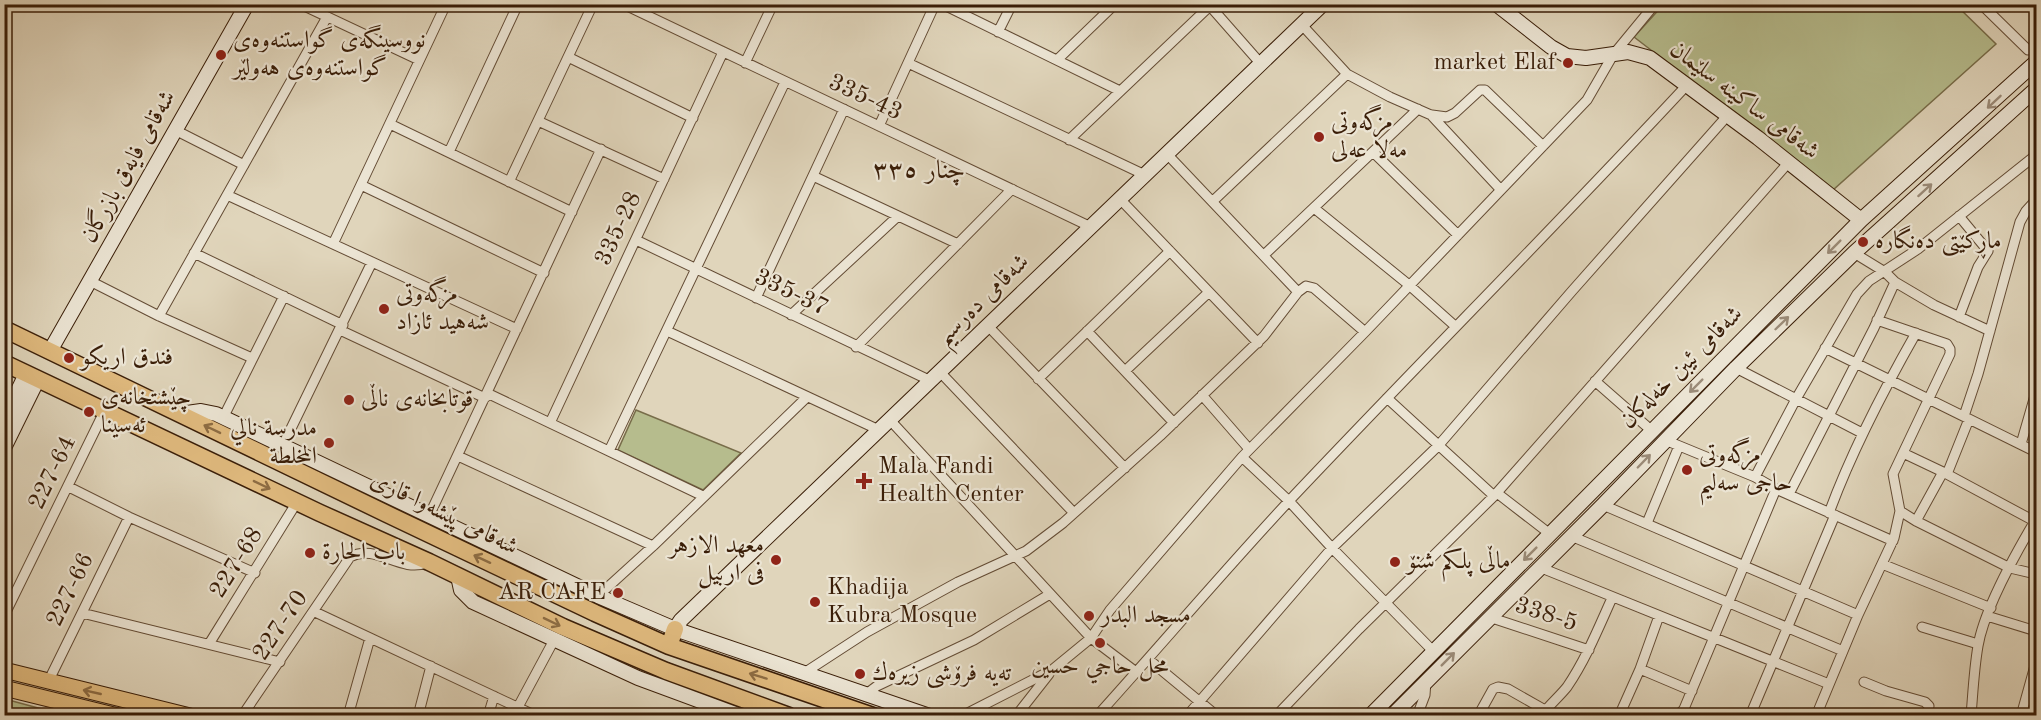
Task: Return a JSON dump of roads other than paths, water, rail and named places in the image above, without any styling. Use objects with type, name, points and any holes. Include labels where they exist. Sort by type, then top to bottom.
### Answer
[{"type":"highway","name":"شەقامی پێشەوا قازی","points":[[4,329],[387,514],[669,646],[873,716]]},
{"type":"highway","name":"شەقامی پێشەوا قازی","points":[[4,363],[563,627],[656,668],[699,692],[784,714]]},
{"type":"highway","points":[[374,538],[387,514]]},
{"type":"highway","points":[[669,646],[675,629]]},
{"type":"highway","points":[[784,714],[791,711],[797,704],[797,694],[789,686]]},
{"type":"highway","points":[[829,716],[836,708],[844,707]]},
{"type":"main road","points":[[4,670],[190,716]]},
{"type":"main road","points":[[4,688],[77,711],[118,716]]},
{"type":"street","name":"شەقامی فایەق بازرگان","points":[[50,351],[247,4]]},
{"type":"street","points":[[300,4],[419,60]]},
{"type":"street","points":[[333,244],[446,4]]},
{"type":"street","points":[[449,152],[518,4]]},
{"type":"street","points":[[509,182],[593,4]]},
{"type":"street","name":"335-43","points":[[622,4],[1091,227]]},
{"type":"street","points":[[745,63],[773,4]]},
{"type":"street","points":[[879,126],[935,4]]},
{"type":"street","points":[[942,4],[1120,91]]},
{"type":"street","points":[[998,32],[1012,4]]},
{"type":"street","points":[[1057,60],[1115,4]]},
{"type":"street","name":"شەقامی دەرسیم","points":[[675,629],[681,620],[1323,4]]},
{"type":"street","name":"شەقامی ساکینە سلێمان","points":[[1496,4],[1558,52],[1576,58],[1628,52],[1643,55],[1728,115],[1861,220]]},
{"type":"street","points":[[962,716],[1052,670],[1091,638],[1110,610],[1249,449],[1365,332],[1587,100],[1613,55],[1655,4]]},
{"type":"street","points":[[1981,4],[2028,50]]},
{"type":"street","points":[[1069,140],[1211,5],[1261,64]]},
{"type":"street","points":[[159,316],[327,17]]},
{"type":"street","points":[[1302,25],[1347,75],[1431,115],[1447,117],[1460,110],[1480,90],[1485,90],[1543,146]]},
{"type":"street","name":"335-28","points":[[550,423],[723,52]]},
{"type":"street","points":[[568,57],[693,118]]},
{"type":"street","name":"شەقامی ئیبن خەلەکان","points":[[1370,716],[1861,220],[2037,62]]},
{"type":"street","points":[[908,63],[1145,175]]},
{"type":"street","points":[[1213,201],[1347,75]]},
{"type":"street","points":[[609,452],[785,82]]},
{"type":"street","points":[[1096,716],[1289,501],[1687,86]]},
{"type":"street","name":"شەقامی ئیبن خەلەکان","points":[[1392,716],[1736,368],[1854,253],[2037,88]]},
{"type":"street","points":[[2022,103],[2037,94]]},
{"type":"street","points":[[1263,255],[1418,109]]},
{"type":"street","points":[[756,298],[844,110]]},
{"type":"street","points":[[1431,115],[1501,190]]},
{"type":"street","points":[[1187,716],[1332,548],[1438,446],[1728,115]]},
{"type":"street","points":[[1975,120],[1986,136]]},
{"type":"street","points":[[538,121],[664,179]]},
{"type":"street","points":[[390,123],[572,212]]},
{"type":"street","points":[[175,130],[244,165]]},
{"type":"street","points":[[429,516],[601,149]]},
{"type":"street","points":[[1373,152],[1458,235]]},
{"type":"street","points":[[1167,154],[1298,292]]},
{"type":"street","points":[[1755,477],[1796,399],[1857,294],[1869,281],[1885,272],[2037,155]]},
{"type":"street","points":[[1276,716],[1386,602],[1495,495],[1789,162]]},
{"type":"street","points":[[813,176],[958,244]]},
{"type":"street","points":[[361,185],[544,273]]},
{"type":"street","points":[[856,347],[1012,189]]},
{"type":"street","points":[[227,195],[517,329]]},
{"type":"street","points":[[1120,199],[1257,343]]},
{"type":"street","points":[[1916,521],[1945,473],[1966,418],[2020,222],[2026,210],[2037,200]]},
{"type":"street","points":[[1314,208],[1409,285],[1455,326]]},
{"type":"street","points":[[791,315],[898,216]]},
{"type":"street","points":[[1959,216],[1988,251],[1977,267],[1959,316]]},
{"type":"street","name":"335-37","points":[[636,240],[856,347],[935,377]]},
{"type":"street","points":[[1038,380],[1170,251]]},
{"type":"street","points":[[195,253],[284,296],[342,328],[703,496]]},
{"type":"street","points":[[1854,253],[1885,272],[1895,282],[1990,331]]},
{"type":"street","points":[[283,445],[342,328],[372,262]]},
{"type":"street","points":[[90,281],[159,316],[252,358]]},
{"type":"street","points":[[1789,494],[1895,282]]},
{"type":"street","points":[[804,673],[877,627],[958,582],[1026,551],[1074,513],[1174,423],[1257,343],[1298,292],[1306,286],[1314,288],[1365,332]]},
{"type":"street","points":[[1125,371],[1209,292]]},
{"type":"street","points":[[223,418],[284,296]]},
{"type":"street","points":[[1816,716],[1858,615],[1893,541],[1900,511],[1893,479],[1950,354],[1947,344],[1877,320]]},
{"type":"street","points":[[988,326],[1125,468]]},
{"type":"street","points":[[667,331],[879,430]]},
{"type":"street","points":[[1088,331],[1174,423]]},
{"type":"street","points":[[1750,716],[1832,514],[1843,475],[1889,380],[1916,333]]},
{"type":"street","points":[[1826,348],[2037,452]]},
{"type":"street","points":[[1736,368],[1862,433]]},
{"type":"street","points":[[4,419],[32,376]]},
{"type":"street","points":[[4,448],[32,376]]},
{"type":"street","points":[[935,377],[1074,513]]},
{"type":"street","points":[[1595,381],[1652,431]]},
{"type":"street","points":[[2021,444],[2037,392]]},
{"type":"street","points":[[1202,395],[1249,449]]},
{"type":"street","points":[[598,596],[807,397]]},
{"type":"street","points":[[1387,398],[1495,495],[1550,534]]},
{"type":"street","points":[[180,414],[201,411],[223,418],[598,596],[675,629],[930,716]]},
{"type":"street","name":"227-64","points":[[4,616],[105,412]]},
{"type":"street","points":[[890,420],[1091,638],[1136,672]]},
{"type":"street","points":[[1665,440],[1755,477],[1776,489],[1893,541]]},
{"type":"street","points":[[1647,524],[1679,446]]},
{"type":"street","points":[[1903,453],[2036,520],[1989,612],[1978,644],[1971,716]]},
{"type":"street","points":[[459,456],[653,546]]},
{"type":"street","points":[[1242,457],[1289,501],[1434,652]]},
{"type":"street","points":[[1607,476],[1617,489]]},
{"type":"street","points":[[69,487],[129,517],[255,573]]},
{"type":"street","points":[[1703,716],[1682,713],[1776,489]]},
{"type":"street","name":"227-68","points":[[209,644],[297,502]]},
{"type":"street","points":[[1603,505],[1858,615]]},
{"type":"street","points":[[1900,511],[2010,568],[2037,574]]},
{"type":"street","name":"227-66","points":[[48,682],[129,517]]},
{"type":"street","points":[[1571,536],[1843,651]]},
{"type":"street","name":"227-70","points":[[242,716],[315,612],[350,557],[365,553],[411,565],[419,566],[429,562]]},
{"type":"street","points":[[1882,564],[2037,631]]},
{"type":"street","points":[[1539,567],[1829,684]]},
{"type":"street","points":[[458,576],[461,590],[468,599],[638,678],[699,692],[741,716]]},
{"type":"street","points":[[865,694],[877,686],[974,640],[1050,594]]},
{"type":"street","points":[[1478,716],[1492,689],[1498,687],[1508,689],[1543,713],[1564,690],[1589,650],[1612,598]]},
{"type":"street","points":[[315,612],[536,716]]},
{"type":"street","points":[[81,613],[280,662]]},
{"type":"street","points":[[1619,716],[1640,669],[1659,616]]},
{"type":"street","name":"338-5","points":[[1490,617],[1589,650]]},
{"type":"street","points":[[1922,627],[1978,644]]},
{"type":"street","points":[[348,716],[370,638]]},
{"type":"street","points":[[518,707],[554,640]]},
{"type":"street","points":[[1148,659],[1217,716]]},
{"type":"street","points":[[2021,716],[2037,662]]},
{"type":"street","points":[[418,716],[431,666]]},
{"type":"street","points":[[1640,669],[1692,691]]},
{"type":"street","points":[[1016,716],[1052,670]]},
{"type":"street","points":[[1417,716],[1422,704],[1426,681]]},
{"type":"street","points":[[1864,682],[1886,692],[1925,702],[1929,706],[1927,716]]},
{"type":"street","points":[[488,716],[494,696]]},
{"type":"place","name":"نووسینگەی گواستنەوەی گواستنەوەی هەولێر","points":[[221,55]]},
{"type":"place","name":"market Elaf","points":[[1568,63]]},
{"type":"place","name":"مزگەوتی مەلا عەلی","points":[[1319,137]]},
{"type":"place","name":"ماڕكێتی دەنگارە","points":[[1863,242]]},
{"type":"place","name":"مزگەوتی شەهید ئازاد","points":[[384,309]]},
{"type":"place","name":"فندق اريكو","points":[[69,358]]},
{"type":"place","name":"قوتابخانەی ناڵی","points":[[349,400]]},
{"type":"place","name":"چێشتخانەی ئەسینا","points":[[89,412]]},
{"type":"place","name":"مدرسة نالي المخلطة","points":[[329,443]]},
{"type":"place","name":"مزگەوتی حاجی سەلیم","points":[[1687,470]]},
{"type":"place","name":"Mala Fandi Health Center","points":[[864,481]]},
{"type":"place","name":"باب الحارة","points":[[310,553]]},
{"type":"place","name":"معهد الازهر فی اربیل","points":[[776,560]]},
{"type":"place","name":"ماڵی پلکم شنۆ","points":[[1395,562]]},
{"type":"place","name":"AR CAFE","points":[[618,593]]},
{"type":"place","name":"Khadija Kubra Mosque","points":[[815,602]]},
{"type":"place","name":"مسجد البدر","points":[[1089,616]]},
{"type":"place","name":"محل حاجي حسین","points":[[1100,643]]},
{"type":"place","name":"تەیە فرۆشی زیرەك","points":[[860,674]]},
{"type":"district","name":"چنار ٣٣٥","points":[[919,171]]}]
